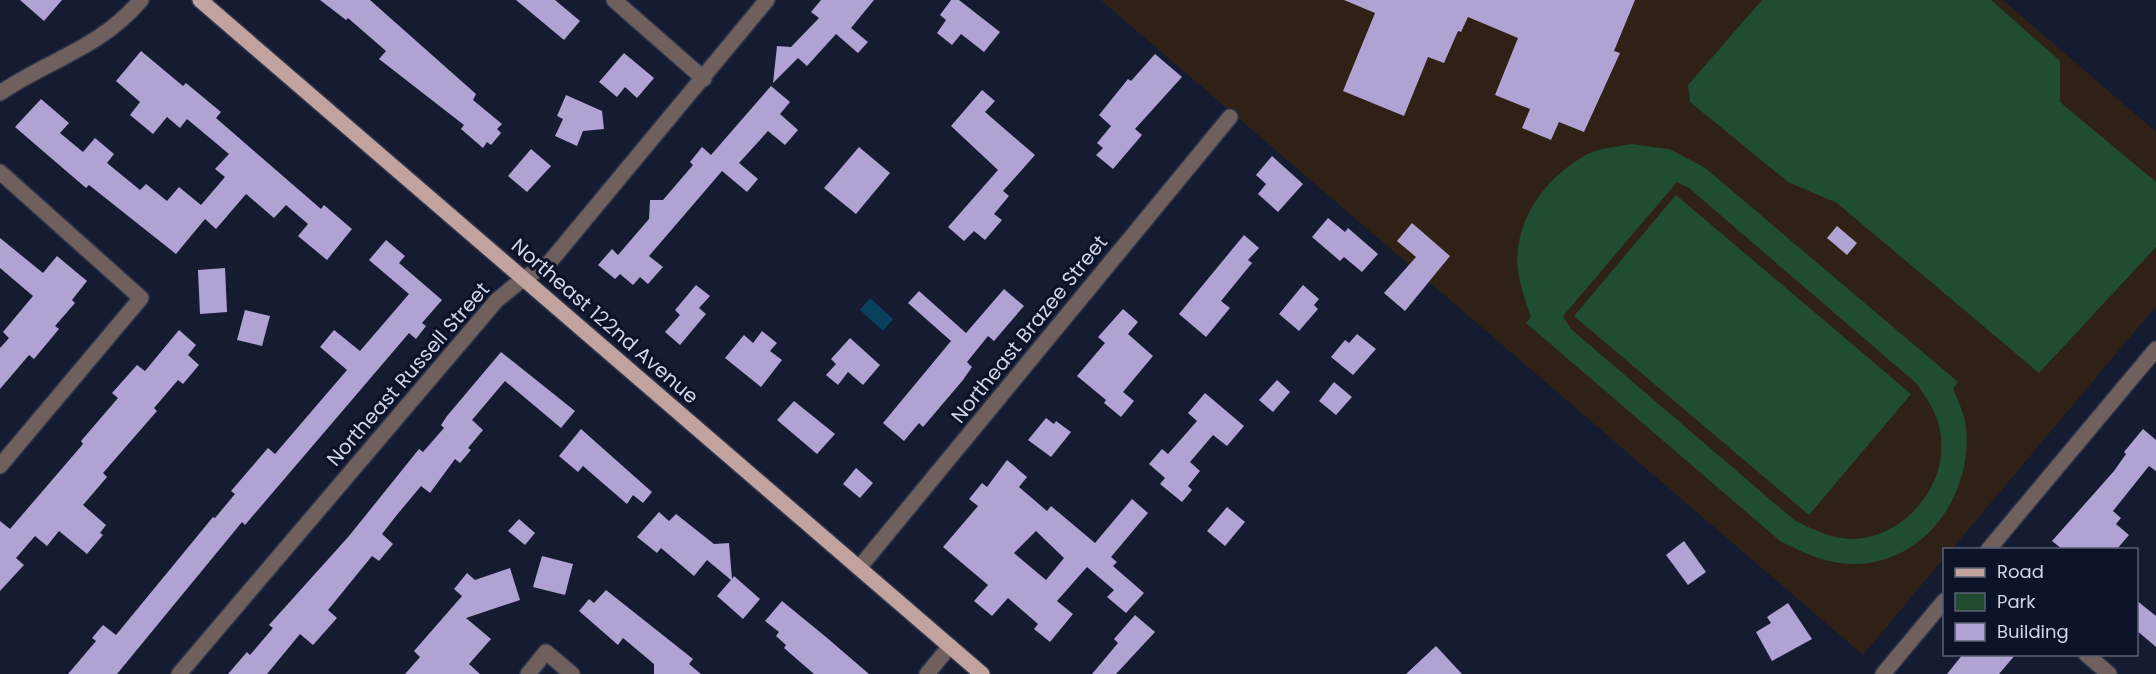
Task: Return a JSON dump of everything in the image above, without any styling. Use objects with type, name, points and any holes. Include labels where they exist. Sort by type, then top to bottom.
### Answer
[{"type":"main road","name":"Northeast 122nd Avenue","points":[[200,0],[982,674]]},
{"type":"street","points":[[0,93],[18,81],[92,44],[128,16],[141,0]]},
{"type":"street","points":[[614,0],[704,79]]},
{"type":"street","name":"Northeast Russell Street","points":[[179,674],[497,300],[523,279],[549,263],[704,79],[767,0]]},
{"type":"street","name":"Northeast Brazee Street","points":[[859,568],[1230,117]]},
{"type":"street","points":[[0,172],[141,298],[0,466]]},
{"type":"street","points":[[1989,548],[2156,350]]},
{"type":"street","points":[[1883,674],[1943,602]]},
{"type":"street","points":[[927,674],[950,646]]},
{"type":"street","points":[[528,674],[546,652],[572,674]]},
{"type":"street","points":[[2088,656],[2109,674]]},
{"type":"shaded area","points":[[1101,0],[2003,0],[2156,132],[2156,306],[1953,548],[1943,548],[1943,559],[1863,655]]},
{"type":"green space","points":[[1762,0],[1991,0],[2060,61],[2060,102],[2156,182],[2156,247],[2039,373],[1837,203],[1788,182],[1690,102],[1688,85]]},
{"type":"green space","points":[[1630,144],[1669,149],[1704,167],[1958,382],[1953,389],[1963,413],[1966,428],[1966,453],[1961,477],[1952,500],[1939,521],[1922,538],[1902,552],[1879,561],[1854,564],[1825,560],[1780,541],[1526,323],[1531,317],[1521,286],[1517,261],[1524,223],[1533,206],[1544,190],[1573,163],[1594,151]],"holes":[[[1677,182],[1689,188],[1916,383],[1929,402],[1938,422],[1941,437],[1941,456],[1937,474],[1929,492],[1917,507],[1887,530],[1870,537],[1851,539],[1836,537],[1794,520],[1571,329],[1563,316]]]},
{"type":"green space","points":[[1676,195],[1911,394],[1809,515],[1574,316]]},
{"type":"water","points":[[870,298],[893,319],[883,331],[860,310]]},
{"type":"building","points":[[20,0],[62,0],[44,21]]},
{"type":"building","points":[[320,0],[370,0],[476,94],[473,100],[502,124],[497,129],[501,133],[491,145],[487,142],[483,148],[461,129],[464,125],[379,59],[386,51],[348,18],[346,20]]},
{"type":"building","points":[[516,0],[555,0],[580,21],[564,40]]},
{"type":"building","points":[[821,0],[874,0],[851,28],[868,42],[858,53],[836,34],[807,66],[798,58],[773,83],[777,46],[791,47],[819,18],[811,12]]},
{"type":"building","points":[[951,0],[959,0],[1000,32],[984,52],[961,34],[952,45],[937,33],[946,20],[940,15]]},
{"type":"building","points":[[1344,0],[1635,0],[1614,51],[1620,53],[1584,132],[1559,122],[1551,140],[1522,128],[1530,109],[1495,95],[1518,38],[1468,17],[1461,32],[1458,31],[1444,63],[1428,57],[1404,116],[1343,91],[1375,13]]},
{"type":"building","points":[[141,51],[183,86],[186,83],[221,112],[216,118],[321,209],[324,205],[352,229],[327,260],[298,236],[308,224],[286,205],[274,218],[246,194],[216,229],[205,219],[176,254],[89,185],[86,188],[15,127],[41,99],[69,123],[60,133],[83,152],[95,138],[114,154],[107,163],[140,190],[146,184],[167,201],[179,187],[201,205],[225,177],[215,169],[229,154],[187,119],[180,128],[167,117],[153,134],[130,115],[140,102],[116,81]]},
{"type":"building","points":[[624,53],[654,78],[637,98],[625,87],[617,97],[599,82]]},
{"type":"building","points":[[1155,54],[1182,77],[1135,129],[1142,135],[1113,169],[1096,155],[1103,148],[1097,143],[1111,126],[1099,115],[1128,79],[1131,81]]},
{"type":"building","points":[[771,86],[790,102],[780,114],[798,130],[785,145],[768,131],[739,163],[758,179],[747,192],[722,171],[649,256],[663,267],[648,284],[640,277],[633,285],[620,274],[615,279],[598,265],[612,249],[618,255],[649,219],[650,200],[663,200],[693,165],[690,162],[702,147],[711,155]]},
{"type":"building","points":[[982,90],[995,101],[985,112],[1035,155],[1003,191],[1009,196],[994,214],[1002,220],[985,240],[974,231],[964,241],[948,227],[998,170],[951,126]]},
{"type":"building","points":[[566,95],[602,111],[604,129],[583,131],[577,146],[555,136],[563,119],[557,116]]},
{"type":"building","points":[[859,147],[890,173],[856,214],[824,188]]},
{"type":"building","points":[[531,149],[551,166],[527,192],[508,176]]},
{"type":"building","points":[[1272,156],[1303,184],[1278,212],[1258,194],[1266,184],[1256,175]]},
{"type":"building","points":[[1328,218],[1345,232],[1348,228],[1378,254],[1362,272],[1344,257],[1340,261],[1312,237]]},
{"type":"building","points":[[1412,223],[1450,256],[1405,311],[1384,293],[1416,257],[1397,241]]},
{"type":"building","points":[[1837,226],[1857,243],[1847,255],[1827,238]]},
{"type":"building","points":[[1244,235],[1259,248],[1248,260],[1252,263],[1221,301],[1230,308],[1206,337],[1179,314]]},
{"type":"building","points":[[0,238],[43,273],[57,256],[87,281],[72,300],[75,303],[55,326],[59,329],[34,359],[29,355],[0,389],[0,348],[9,338],[3,332],[33,296],[0,268]]},
{"type":"building","points":[[386,240],[405,256],[399,263],[442,300],[422,323],[426,326],[416,339],[409,333],[245,525],[242,522],[117,674],[68,674],[96,641],[92,638],[103,625],[116,635],[213,517],[215,518],[235,494],[231,491],[268,448],[275,454],[347,370],[320,347],[334,330],[360,351],[409,294],[369,260]]},
{"type":"building","points":[[225,268],[227,312],[200,314],[198,270]]},
{"type":"building","points":[[696,285],[710,296],[699,308],[706,314],[680,345],[665,332],[680,315],[675,310]]},
{"type":"building","points":[[1303,285],[1319,299],[1314,305],[1318,309],[1299,331],[1279,314]]},
{"type":"building","points":[[1004,289],[1024,306],[994,341],[988,336],[967,362],[972,367],[963,380],[923,427],[919,423],[904,441],[883,423],[951,341],[908,303],[919,291],[966,333]]},
{"type":"building","points":[[1123,309],[1138,322],[1128,334],[1153,356],[1123,392],[1134,401],[1121,417],[1104,403],[1106,400],[1077,376],[1105,343],[1098,337]]},
{"type":"building","points":[[245,310],[270,316],[262,346],[237,340]]},
{"type":"building","points":[[179,330],[196,345],[188,355],[199,365],[183,384],[178,380],[154,408],[157,411],[103,473],[107,477],[83,505],[106,525],[100,533],[103,535],[87,554],[59,531],[47,546],[35,536],[16,558],[24,565],[0,591],[0,521],[10,529],[83,444],[81,441],[118,398],[112,393],[137,365],[145,371]]},
{"type":"building","points":[[762,331],[777,343],[770,351],[782,360],[761,387],[725,358],[744,335],[753,343]]},
{"type":"building","points":[[1357,334],[1376,349],[1353,375],[1331,357],[1345,340],[1349,343]]},
{"type":"building","points":[[850,338],[880,365],[863,385],[848,372],[838,385],[826,375],[836,364],[831,359]]},
{"type":"building","points":[[501,352],[575,411],[561,428],[505,381],[472,420],[483,430],[468,448],[471,450],[460,463],[455,459],[430,493],[421,486],[396,516],[382,534],[393,544],[379,561],[372,556],[328,610],[337,618],[313,645],[300,634],[267,674],[228,674],[247,652],[250,655],[273,628],[269,625],[349,536],[419,449],[423,452],[444,428],[441,425],[447,416]]},
{"type":"building","points":[[1277,380],[1290,392],[1273,412],[1259,400]]},
{"type":"building","points":[[1334,382],[1352,397],[1336,415],[1319,401]]},
{"type":"building","points":[[1205,393],[1244,426],[1227,446],[1213,435],[1190,462],[1200,471],[1188,486],[1192,490],[1182,502],[1160,484],[1165,478],[1149,464],[1162,449],[1168,454],[1197,421],[1188,413]]},
{"type":"building","points":[[794,401],[835,434],[817,454],[777,420]]},
{"type":"building","points":[[1046,418],[1054,424],[1056,421],[1071,432],[1051,457],[1028,440]]},
{"type":"building","points":[[581,429],[652,492],[643,503],[633,495],[627,504],[583,466],[578,472],[559,456]]},
{"type":"building","points":[[2143,429],[2156,440],[2156,471],[2149,466],[2113,511],[2121,518],[2116,524],[2129,535],[2118,548],[2061,548],[2052,541],[2114,471],[2126,454],[2124,452]]},
{"type":"building","points":[[1007,460],[1027,477],[1019,487],[1047,511],[1051,506],[1095,543],[1132,499],[1148,513],[1111,557],[1117,562],[1113,566],[1144,593],[1126,613],[1107,597],[1114,590],[1087,567],[1057,601],[1073,614],[1050,642],[1034,629],[1038,624],[1008,598],[992,616],[974,601],[988,585],[943,547],[978,506],[969,499],[982,483],[987,487]],"holes":[[[1036,531],[1064,558],[1046,580],[1014,553]]]},
{"type":"building","points":[[856,468],[873,483],[860,498],[843,484]]},
{"type":"building","points":[[1227,507],[1245,522],[1225,546],[1207,531]]},
{"type":"building","points":[[659,512],[669,521],[676,514],[714,544],[729,543],[732,579],[734,576],[760,599],[743,619],[717,596],[731,580],[707,560],[694,576],[661,548],[657,553],[637,537]]},
{"type":"building","points":[[519,519],[535,533],[525,545],[508,531]]},
{"type":"building","points":[[1684,541],[1706,572],[1688,585],[1666,555]]},
{"type":"building","points":[[542,556],[573,564],[565,595],[533,587]]},
{"type":"building","points":[[510,568],[520,600],[466,618],[491,639],[469,664],[480,674],[405,674],[420,657],[414,651],[462,596],[454,589],[467,573],[475,580]]},
{"type":"building","points":[[606,590],[693,659],[689,664],[701,674],[654,674],[654,664],[623,638],[618,645],[579,611],[589,599],[594,603]]},
{"type":"building","points":[[782,601],[869,674],[814,674],[784,648],[786,645],[776,636],[779,632],[765,621]]},
{"type":"building","points":[[2138,602],[2156,616],[2156,647],[2138,632]]},
{"type":"building","points":[[1788,603],[1812,639],[1772,661],[1756,632],[1771,623],[1767,617]]},
{"type":"building","points":[[1135,615],[1155,632],[1116,674],[1092,674],[1118,643],[1114,639]]},
{"type":"building","points":[[1436,646],[1462,674],[1406,674]]},
{"type":"building","points":[[1961,656],[2014,656],[1999,674],[1947,674]]}]
